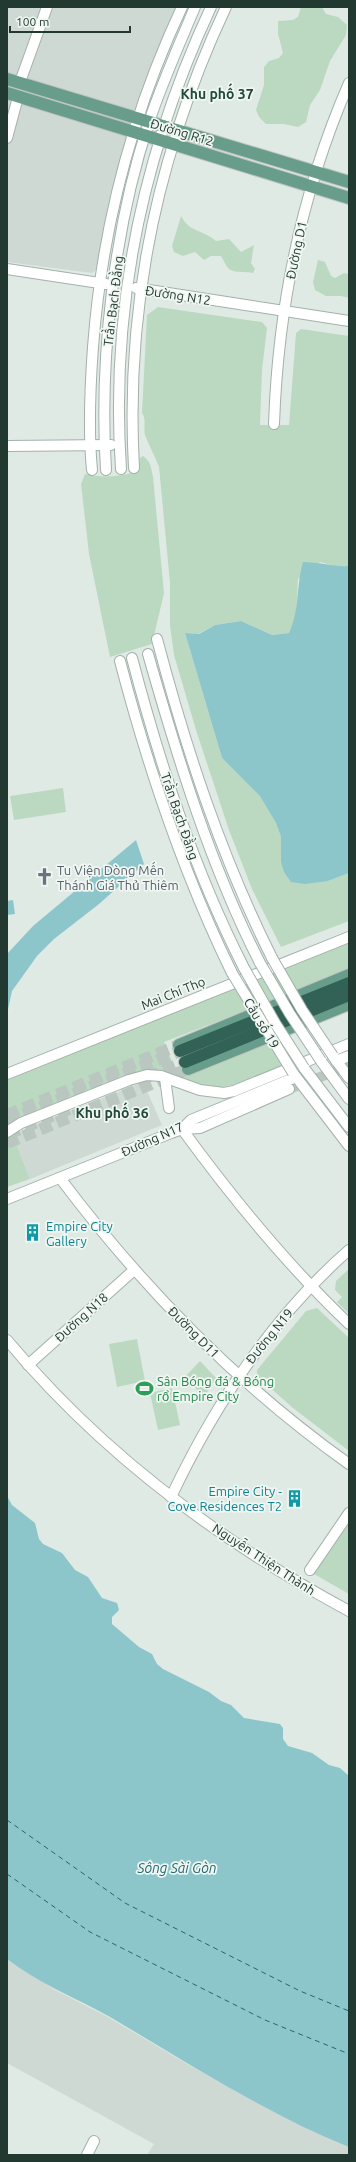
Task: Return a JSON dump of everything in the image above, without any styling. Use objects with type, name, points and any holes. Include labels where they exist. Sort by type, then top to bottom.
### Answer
[{"type":"highway","points":[[180,1048],[349,983]]},
{"type":"highway","points":[[187,1066],[349,995]]},
{"type":"main road","name":"Đường R12","points":[[7,79],[349,182]]},
{"type":"main road","name":"Đường R12","points":[[12,95],[349,198]]},
{"type":"main road","points":[[180,1048],[349,975]]},
{"type":"main road","points":[[187,1066],[349,1004]]},
{"type":"street","points":[[20,82],[47,7]]},
{"type":"street","points":[[92,470],[90,445],[91,368],[99,283],[112,212],[136,118],[182,7]]},
{"type":"street","points":[[149,122],[195,7]]},
{"type":"street","points":[[163,126],[211,7]]},
{"type":"street","points":[[134,468],[132,376],[140,289],[156,201],[182,113],[198,70],[226,7]]},
{"type":"street","name":"Đường D1","points":[[274,424],[278,364],[284,311],[300,228],[316,172],[349,83]]},
{"type":"street","points":[[7,138],[12,95]]},
{"type":"street","points":[[143,100],[157,101],[169,109],[182,113]]},
{"type":"street","name":"Trần Bạch Đằng","points":[[106,470],[104,445],[105,367],[113,285],[127,210],[149,122]]},
{"type":"street","name":"Trần Bạch Đằng","points":[[121,469],[119,445],[119,368],[127,287],[138,223],[163,126]]},
{"type":"street","name":"Đường N12","points":[[7,269],[349,321]]},
{"type":"street","points":[[7,446],[133,445]]},
{"type":"street","points":[[157,639],[203,793],[233,876],[272,958],[302,1010],[349,1078]]},
{"type":"street","name":"Trần Bạch Đằng","points":[[148,654],[192,797],[219,873],[253,949],[290,1014],[321,1061],[349,1099]]},
{"type":"street","name":"Trần Bạch Đằng","points":[[132,658],[175,803],[203,879],[244,968]]},
{"type":"street","name":"Cầu số 19","points":[[120,661],[164,806],[195,892],[232,973],[294,1075],[349,1146]]},
{"type":"street","points":[[192,797],[203,793]]},
{"type":"street","points":[[164,806],[175,803]]},
{"type":"street","name":"Mai Chí Thọ","points":[[7,1074],[349,937]]},
{"type":"street","points":[[253,949],[265,944]]},
{"type":"street","points":[[226,960],[237,955]]},
{"type":"street","name":"Cầu số 19","points":[[244,968],[275,1023],[304,1068],[349,1127]]},
{"type":"street","points":[[7,1132],[21,1123],[129,1080],[147,1075],[165,1078],[200,1090],[224,1093],[234,1091],[349,1044]]},
{"type":"street","points":[[335,1059],[349,1056]]},
{"type":"street","name":"Đường N17","points":[[7,1199],[182,1129],[191,1120],[294,1075]]},
{"type":"street","points":[[165,1078],[169,1108]]},
{"type":"street","points":[[182,1129],[200,1128],[289,1089]]},
{"type":"street","points":[[182,1129],[239,1205],[311,1287],[349,1324]]},
{"type":"street","name":"Đường D11","points":[[60,1178],[101,1231],[134,1270],[185,1324],[238,1375],[286,1416],[349,1464]]},
{"type":"street","name":"Đường N19","points":[[170,1497],[207,1424],[238,1375],[273,1330],[311,1287],[349,1250]]},
{"type":"street","name":"Đường N18","points":[[28,1365],[134,1270]]},
{"type":"street","name":"Nguyễn Thiện Thành","points":[[7,1340],[28,1365],[91,1430],[170,1497],[279,1572],[349,1611]]},
{"type":"street","points":[[310,1570],[349,1513]]},
{"type":"street","points":[[87,2155],[94,2141]]},
{"type":"shaded area","points":[[7,7],[178,7],[135,108],[114,190],[98,265],[96,270],[92,273],[7,262]]},
{"type":"shaded area","points":[[143,1082],[162,1125],[30,1179],[13,1136],[28,1128]]},
{"type":"shaded area","points":[[7,1959],[55,1990],[108,2017],[189,2065],[268,2109],[349,2147],[349,2155],[147,2155],[154,2144],[7,2063]]},
{"type":"green space","points":[[301,7],[322,7],[326,14],[338,17],[347,25],[346,35],[330,61],[320,90],[310,105],[306,122],[298,127],[284,124],[266,124],[259,117],[256,110],[264,85],[264,67],[269,61],[279,58],[283,53],[278,34],[278,21],[293,20],[298,17]]},
{"type":"green space","points":[[181,216],[192,228],[206,234],[216,241],[229,239],[241,252],[254,245],[251,263],[255,269],[253,273],[236,272],[230,270],[221,256],[211,256],[204,260],[195,252],[183,256],[174,252],[172,246]]},
{"type":"green space","points":[[318,260],[325,262],[331,276],[335,278],[344,273],[349,274],[349,298],[341,296],[326,296],[315,290],[313,282]]},
{"type":"green space","points":[[158,307],[262,322],[267,328],[262,370],[260,425],[289,425],[296,333],[301,329],[349,336],[349,566],[339,567],[320,562],[298,579],[296,618],[289,633],[272,635],[241,621],[215,625],[198,634],[185,633],[222,758],[261,796],[276,823],[281,837],[281,862],[328,881],[349,873],[349,921],[281,947],[252,889],[229,830],[196,730],[174,655],[170,626],[170,583],[159,467],[145,435],[144,418],[142,413],[147,315]]},
{"type":"green space","points":[[143,456],[149,462],[153,477],[164,593],[152,644],[110,657],[89,554],[81,484],[85,474],[112,476],[125,475],[138,471],[140,458]]},
{"type":"green space","points":[[63,788],[66,812],[14,820],[10,796]]},
{"type":"green space","points":[[349,942],[349,971],[164,1042],[178,1076],[284,1034],[295,1060],[243,1083],[210,1089],[153,1071],[7,1127],[7,1080]]},
{"type":"green space","points":[[13,1136],[30,1179],[7,1187],[7,1140]]},
{"type":"green space","points":[[349,1269],[349,1314],[337,1302],[342,1297],[335,1290],[336,1281]]},
{"type":"green space","points":[[317,1308],[349,1338],[349,1451],[293,1408],[257,1376],[257,1370],[306,1311]]},
{"type":"green space","points":[[137,1339],[145,1381],[117,1387],[109,1344]]},
{"type":"green space","points":[[200,1361],[216,1378],[204,1397],[185,1377]]},
{"type":"green space","points":[[172,1388],[180,1425],[158,1430],[150,1393]]},
{"type":"green space","points":[[349,1523],[349,1594],[314,1574]]},
{"type":"water","points":[[303,562],[349,566],[349,873],[328,881],[305,884],[291,882],[284,872],[281,862],[281,837],[276,823],[260,796],[222,758],[185,633],[199,634],[215,625],[241,621],[272,635],[289,633],[295,616],[299,580]]},
{"type":"water","points":[[136,840],[144,864],[99,904],[54,939],[37,956],[12,991],[7,1014],[7,954],[33,926]]},
{"type":"water","points":[[13,900],[15,914],[7,915],[7,901]]},
{"type":"water","name":"Sông Sài Gòn","points":[[7,1496],[12,1505],[35,1523],[39,1539],[43,1544],[62,1553],[75,1570],[88,1577],[102,1598],[117,1603],[119,1610],[112,1617],[112,1624],[139,1647],[152,1654],[157,1664],[163,1669],[231,1705],[244,1718],[280,1724],[283,1728],[283,1739],[288,1746],[312,1753],[329,1765],[340,1768],[349,1776],[349,2147],[318,2134],[257,2103],[110,2017],[31,1976],[7,1959]]},
{"type":"ferry route","points":[[7,1820],[125,1903],[300,1991],[349,2011]]},
{"type":"ferry route","points":[[7,1874],[90,1932],[265,2020],[349,2054]]},
{"type":"tunnel","points":[[7,1115],[179,1045]]},
{"type":"tunnel","points":[[7,1121],[180,1051]]},
{"type":"tunnel","points":[[147,1077],[185,1062]]},
{"type":"tunnel","points":[[289,1089],[349,1066]]},
{"type":"tunnel","points":[[7,1143],[188,1069]]},
{"type":"tunnel","points":[[8,1134],[76,1106]]},
{"type":"place","name":"Tu Viện Dòng Mến Thánh Giá Thủ Thiêm","points":[[44,877]]},
{"type":"place","name":"Empire City Gallery","points":[[33,1233]]},
{"type":"place","name":"Sân Bóng đá & Bóng rổ Empire City","points":[[144,1388]]},
{"type":"place","name":"Empire City - Cove Residences T2","points":[[295,1498]]},
{"type":"district","name":"Khu phố 37","points":[[217,94]]},
{"type":"district","name":"Khu phố 36","points":[[112,1113]]}]
